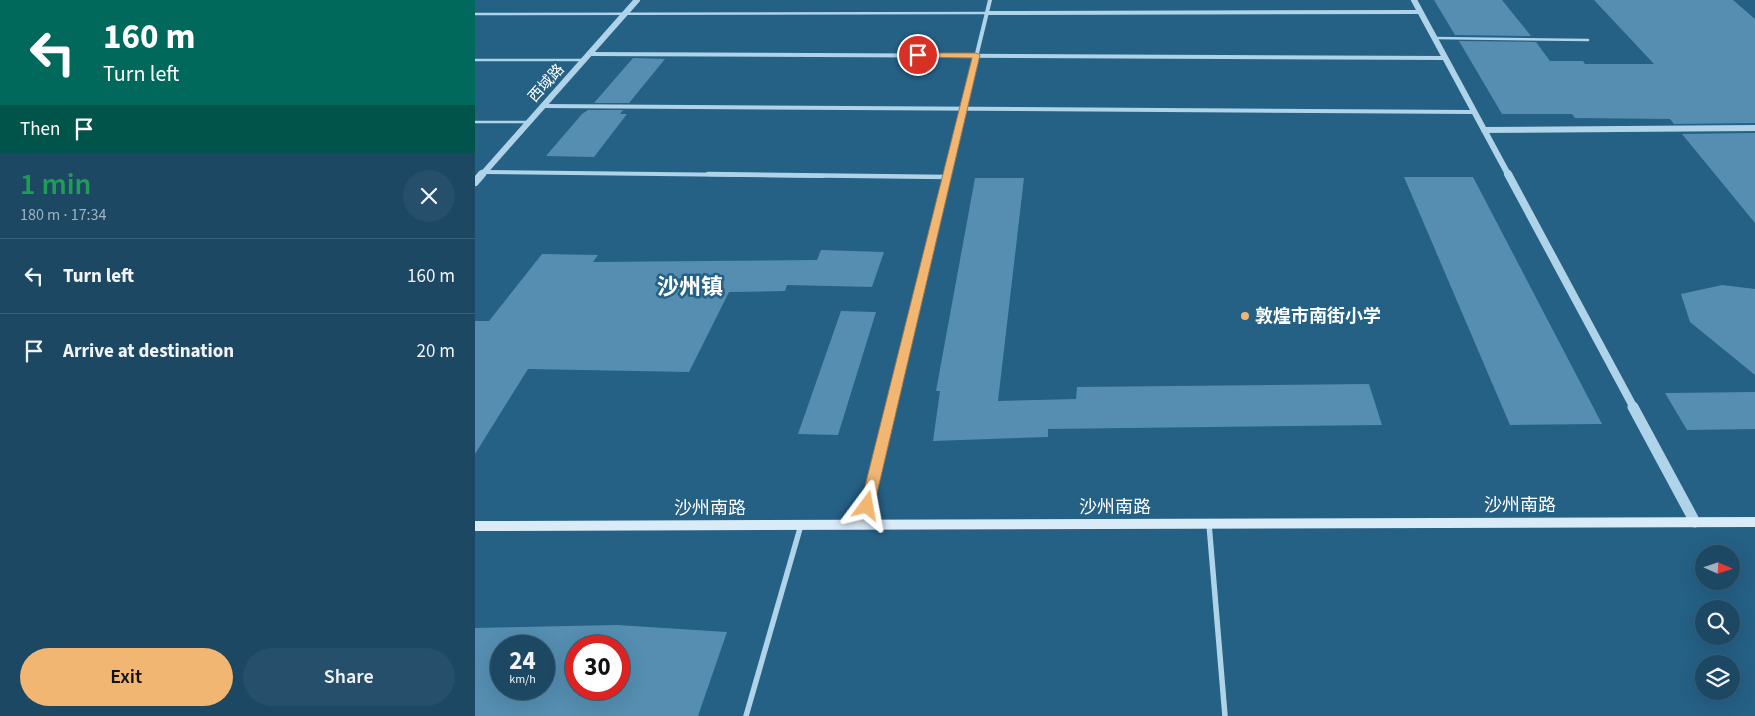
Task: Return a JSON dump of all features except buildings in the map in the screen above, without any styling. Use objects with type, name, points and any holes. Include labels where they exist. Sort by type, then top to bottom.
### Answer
[{"type":"main road","name":"沙州南路","points":[[475,526],[1755,522]]},
{"type":"street","name":"西域路","points":[[475,182],[637,0]]},
{"type":"street","points":[[862,525],[990,0]]},
{"type":"street","points":[[1414,0],[1695,522]]},
{"type":"street","points":[[987,13],[1421,12]]},
{"type":"street","points":[[589,54],[1445,58]]},
{"type":"street","points":[[543,106],[1475,112]]},
{"type":"street","points":[[1484,130],[1755,128]]},
{"type":"street","points":[[484,172],[947,177]]},
{"type":"street","points":[[1209,524],[1225,716]]},
{"type":"street","points":[[746,716],[801,525]]},
{"type":"lane","points":[[475,14],[625,12],[987,13]]},
{"type":"lane","points":[[1434,38],[1588,40]]},
{"type":"lane","points":[[475,60],[583,60]]},
{"type":"lane","points":[[475,122],[528,122]]},
{"type":"place","name":"敦煌市南街小学","points":[[1245,316]]},
{"type":"district","name":"沙州镇","points":[[690,286]]},
{"type":"route","points":[[867,506],[976,55],[918,55]]}]
